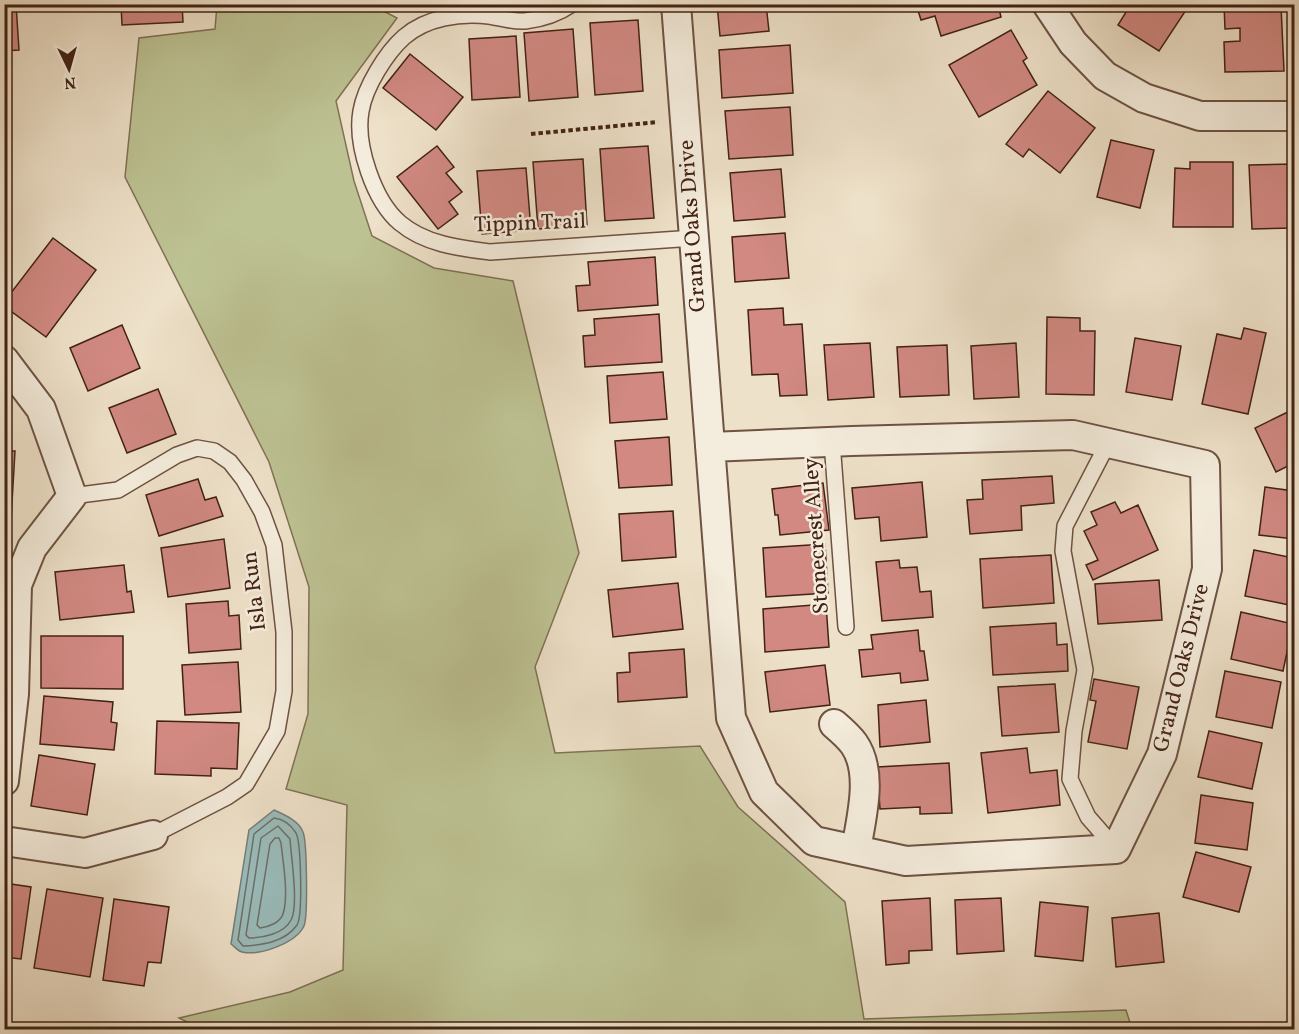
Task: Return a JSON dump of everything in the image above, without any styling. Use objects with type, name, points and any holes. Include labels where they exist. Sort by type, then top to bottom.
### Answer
[{"type":"street","name":"Grand Oaks Drive","points":[[676,4],[685,119],[710,447],[731,718],[764,792],[814,841],[906,861],[1116,849],[1162,754],[1207,569],[1205,465],[1073,435],[710,447]]},
{"type":"street","points":[[1047,4],[1073,43],[1105,76],[1144,99],[1200,116],[1294,116]]},
{"type":"street","points":[[4,360],[41,409],[72,496],[32,548],[17,585],[4,781]]},
{"type":"street","points":[[834,724],[854,745],[863,768],[864,793],[856,850]]},
{"type":"street","points":[[4,841],[85,853],[153,835]]},
{"type":"lane","name":"Tippin Trail","points":[[572,4],[546,16],[525,21],[468,14],[446,17],[426,24],[404,37],[367,89],[361,112],[361,140],[380,200],[400,223],[430,241],[459,249],[490,252],[694,238]]},
{"type":"lane","name":"Stonecrest Alley","points":[[832,442],[846,627]]},
{"type":"lane","points":[[1108,443],[1065,526],[1063,551],[1085,670],[1074,731],[1070,779],[1088,817],[1116,849]]},
{"type":"lane","name":"Isla Run","points":[[72,496],[118,490],[177,455],[197,448],[214,451],[230,462],[244,480],[262,512],[274,545],[284,632],[284,691],[277,731],[246,784],[227,797],[153,835]]},
{"type":"path","points":[[531,134],[685,119]]},
{"type":"green space","points":[[217,5],[372,5],[397,18],[336,101],[354,181],[372,236],[434,268],[513,281],[579,553],[535,667],[555,753],[700,746],[738,807],[845,902],[864,1019],[1126,1010],[1132,1029],[204,1030],[179,1018],[290,992],[343,970],[347,805],[286,789],[308,714],[309,587],[269,462],[125,177],[139,38],[215,29]]},
{"type":"water","points":[[274,810],[295,822],[303,832],[306,879],[304,926],[293,938],[277,947],[258,952],[242,952],[231,944],[249,830]]},
{"type":"building","points":[[4,4],[16,4],[19,50],[4,51]]},
{"type":"building","points":[[121,4],[182,4],[183,22],[122,25]]},
{"type":"building","points":[[717,4],[766,4],[769,31],[720,36]]},
{"type":"building","points":[[916,4],[998,4],[1001,17],[941,36],[935,16],[921,20]]},
{"type":"building","points":[[1131,4],[1190,4],[1159,51],[1118,25]]},
{"type":"building","points":[[1224,4],[1281,6],[1284,71],[1225,72],[1224,42],[1240,41],[1240,28],[1225,29]]},
{"type":"building","points":[[638,20],[643,91],[595,95],[590,23]]},
{"type":"building","points":[[573,29],[578,97],[529,101],[524,33]]},
{"type":"building","points":[[1011,30],[1027,58],[1023,61],[1037,85],[979,117],[949,65]]},
{"type":"building","points":[[516,36],[520,97],[472,100],[469,39]]},
{"type":"building","points":[[790,45],[793,93],[722,98],[719,50]]},
{"type":"building","points":[[410,54],[463,97],[436,130],[383,88]]},
{"type":"building","points":[[1048,91],[1095,128],[1060,173],[1029,149],[1023,157],[1006,144]]},
{"type":"building","points":[[790,107],[793,155],[729,159],[725,111]]},
{"type":"building","points":[[1111,140],[1154,150],[1140,208],[1097,197]]},
{"type":"building","points":[[437,146],[454,167],[446,173],[462,192],[449,202],[458,214],[438,229],[397,177]]},
{"type":"building","points":[[648,146],[654,218],[605,221],[600,149]]},
{"type":"building","points":[[583,159],[587,226],[538,229],[533,162]]},
{"type":"building","points":[[1190,162],[1233,162],[1233,227],[1173,227],[1175,168],[1190,169]]},
{"type":"building","points":[[1294,164],[1294,228],[1252,229],[1249,165]]},
{"type":"building","points":[[526,168],[531,230],[482,234],[477,171]]},
{"type":"building","points":[[781,169],[785,217],[734,221],[730,173]]},
{"type":"building","points":[[785,233],[789,278],[735,282],[732,237]]},
{"type":"building","points":[[53,238],[96,270],[46,337],[4,306],[4,302]]},
{"type":"building","points":[[655,257],[658,305],[578,311],[576,286],[590,285],[588,262]]},
{"type":"building","points":[[783,308],[784,325],[802,324],[807,395],[780,396],[778,374],[752,375],[748,310]]},
{"type":"building","points":[[659,314],[662,362],[585,367],[583,336],[595,335],[594,319]]},
{"type":"building","points":[[1047,317],[1080,318],[1080,331],[1095,331],[1094,395],[1046,394]]},
{"type":"building","points":[[122,325],[140,368],[88,391],[70,348]]},
{"type":"building","points":[[1244,328],[1266,333],[1248,414],[1202,404],[1217,334],[1241,339]]},
{"type":"building","points":[[1135,338],[1181,346],[1172,400],[1126,392]]},
{"type":"building","points":[[870,343],[874,397],[828,400],[824,345]]},
{"type":"building","points":[[1016,343],[1019,397],[974,399],[971,346]]},
{"type":"building","points":[[947,345],[949,395],[900,397],[897,347]]},
{"type":"building","points":[[663,372],[667,419],[610,423],[607,376]]},
{"type":"building","points":[[158,389],[176,434],[127,453],[109,408]]},
{"type":"building","points":[[1294,409],[1294,463],[1276,472],[1255,428]]},
{"type":"building","points":[[4,436],[10,437],[9,451],[15,451],[11,520],[4,520]]},
{"type":"building","points":[[669,437],[672,485],[619,488],[615,441]]},
{"type":"building","points":[[1052,476],[1054,503],[1021,506],[1022,530],[970,534],[967,500],[983,499],[982,480]]},
{"type":"building","points":[[198,479],[205,500],[216,497],[223,516],[159,536],[146,495]]},
{"type":"building","points":[[922,482],[927,537],[881,541],[879,517],[855,519],[852,488]]},
{"type":"building","points":[[823,483],[829,530],[780,535],[772,489]]},
{"type":"building","points":[[1265,487],[1294,491],[1294,539],[1259,535]]},
{"type":"building","points":[[1115,502],[1121,513],[1138,505],[1158,550],[1093,580],[1086,565],[1098,560],[1084,531],[1097,525],[1091,512]]},
{"type":"building","points":[[673,511],[676,557],[622,561],[619,514]]},
{"type":"building","points":[[224,539],[230,588],[168,597],[161,548]]},
{"type":"building","points":[[825,544],[828,593],[766,597],[763,548]]},
{"type":"building","points":[[1254,550],[1294,558],[1294,606],[1245,596]]},
{"type":"building","points":[[1051,555],[1054,603],[983,608],[980,559]]},
{"type":"building","points":[[899,560],[900,568],[917,567],[920,592],[931,591],[933,617],[882,621],[876,562]]},
{"type":"building","points":[[124,565],[127,592],[131,591],[134,612],[60,620],[55,572]]},
{"type":"building","points":[[1159,580],[1162,620],[1098,624],[1095,584]]},
{"type":"building","points":[[678,583],[683,629],[613,637],[608,590]]},
{"type":"building","points":[[228,601],[229,616],[239,615],[241,649],[189,653],[186,604]]},
{"type":"building","points":[[826,604],[829,647],[765,652],[763,609]]},
{"type":"building","points":[[1241,612],[1293,624],[1283,671],[1231,659]]},
{"type":"building","points":[[1056,623],[1057,645],[1067,644],[1068,671],[993,675],[990,627]]},
{"type":"building","points":[[918,630],[920,651],[924,651],[928,680],[901,683],[900,673],[862,677],[859,650],[873,649],[871,635]]},
{"type":"building","points":[[41,636],[123,636],[123,689],[41,688]]},
{"type":"building","points":[[684,649],[687,697],[618,702],[617,673],[630,672],[629,653]]},
{"type":"building","points":[[238,662],[241,712],[185,715],[182,665]]},
{"type":"building","points":[[825,665],[830,705],[770,712],[765,672]]},
{"type":"building","points":[[1225,671],[1281,682],[1272,728],[1216,717]]},
{"type":"building","points":[[1094,679],[1139,687],[1127,749],[1088,742],[1096,701],[1090,700]]},
{"type":"building","points":[[1055,684],[1059,732],[1002,736],[998,687]]},
{"type":"building","points":[[44,696],[113,702],[111,722],[117,723],[114,750],[40,744]]},
{"type":"building","points":[[926,700],[930,742],[880,747],[878,705]]},
{"type":"building","points":[[157,721],[239,723],[237,769],[211,768],[211,776],[155,774]]},
{"type":"building","points":[[1209,731],[1262,743],[1252,789],[1198,777]]},
{"type":"building","points":[[1027,748],[1030,773],[1057,770],[1060,805],[988,813],[981,753]]},
{"type":"building","points":[[39,755],[95,764],[87,815],[31,806]]},
{"type":"building","points":[[949,763],[952,813],[920,814],[920,807],[880,809],[877,767]]},
{"type":"building","points":[[1201,795],[1253,803],[1247,850],[1195,843]]},
{"type":"building","points":[[1196,852],[1251,867],[1239,912],[1183,897]]},
{"type":"building","points":[[4,883],[31,887],[21,959],[4,957]]},
{"type":"building","points":[[47,889],[103,898],[90,977],[34,968]]},
{"type":"building","points":[[930,898],[932,950],[909,951],[909,963],[886,965],[882,901]]},
{"type":"building","points":[[1001,898],[1004,951],[957,954],[955,900]]},
{"type":"building","points":[[114,899],[169,907],[161,963],[148,962],[144,986],[103,980]]},
{"type":"building","points":[[1040,902],[1088,907],[1083,961],[1035,956]]},
{"type":"building","points":[[1159,913],[1164,962],[1116,967],[1112,918]]}]
